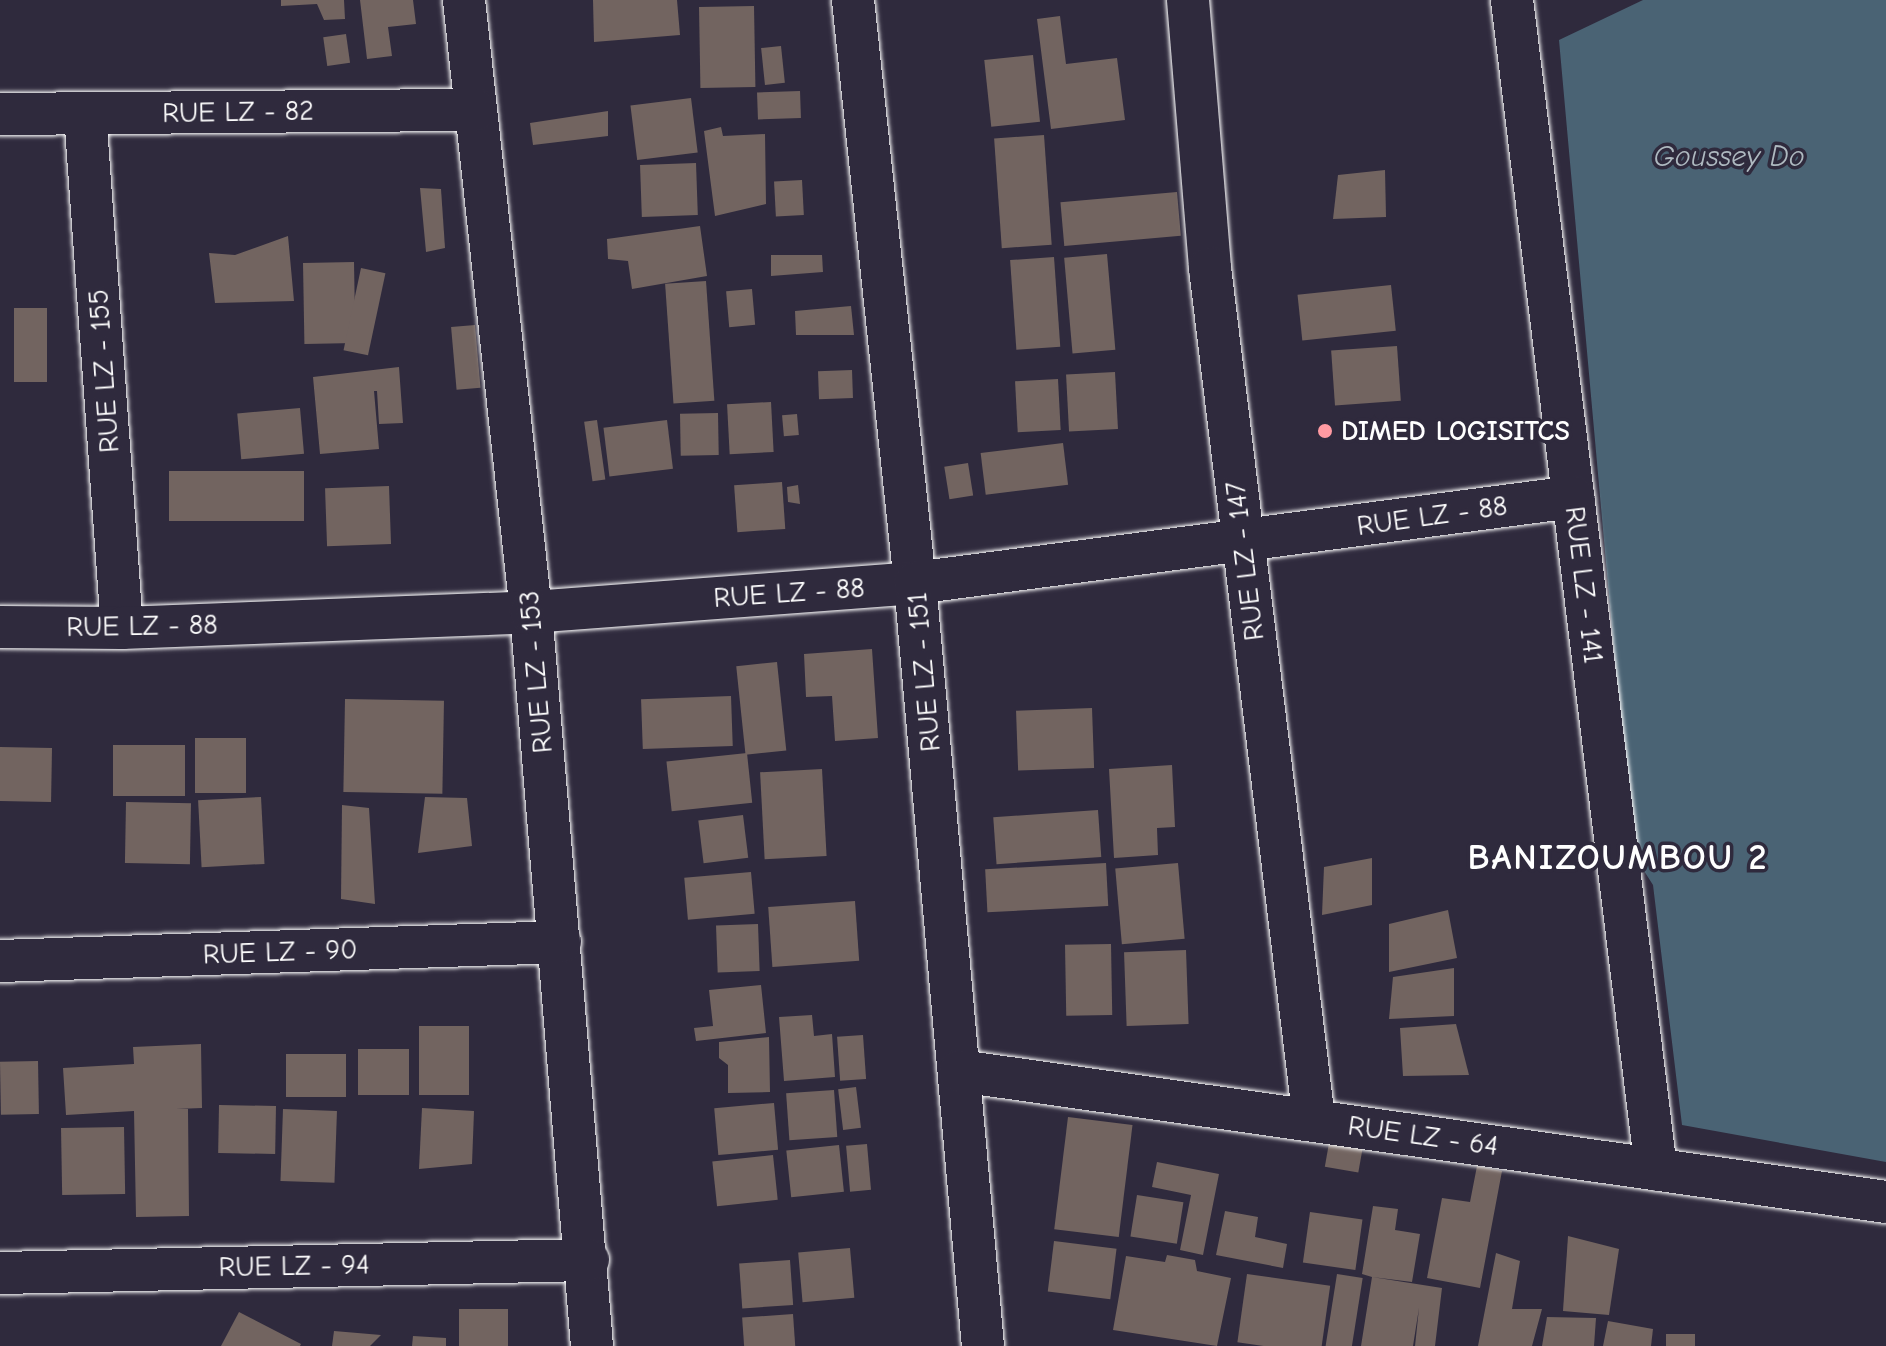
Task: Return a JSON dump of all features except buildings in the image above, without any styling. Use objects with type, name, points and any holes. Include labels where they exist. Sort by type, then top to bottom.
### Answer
[{"type":"street","name":"RUE LZ - 153","points":[[464,0],[531,612],[588,1260],[592,1346]]},
{"type":"street","name":"RUE LZ - 151","points":[[853,0],[915,583],[983,1346]]},
{"type":"street","name":"RUE LZ - 147","points":[[1188,0],[1210,268],[1314,1120]]},
{"type":"street","name":"RUE LZ - 141","points":[[1512,0],[1656,1169]]},
{"type":"street","name":"RUE LZ - 82","points":[[0,114],[475,110]]},
{"type":"street","name":"RUE LZ - 155","points":[[85,113],[122,628]]},
{"type":"street","name":"RUE LZ - 88","points":[[0,627],[122,628],[531,612],[915,583],[1573,497]]},
{"type":"street","name":"RUE LZ - 90","points":[[0,961],[560,942]]},
{"type":"street","name":"RUE LZ - 64","points":[[960,1071],[1886,1202]]},
{"type":"street","name":"RUE LZ - 94","points":[[0,1273],[588,1260]]},
{"type":"water","name":"Goussey Do","points":[[1643,0],[1886,0],[1886,1162],[1682,1125],[1653,885],[1632,852],[1559,40]]},
{"type":"place","name":"DIMED LOGISITCS","points":[[1325,431]]},
{"type":"district","name":"BANIZOUMBOU 2","points":[[1618,858]]}]
